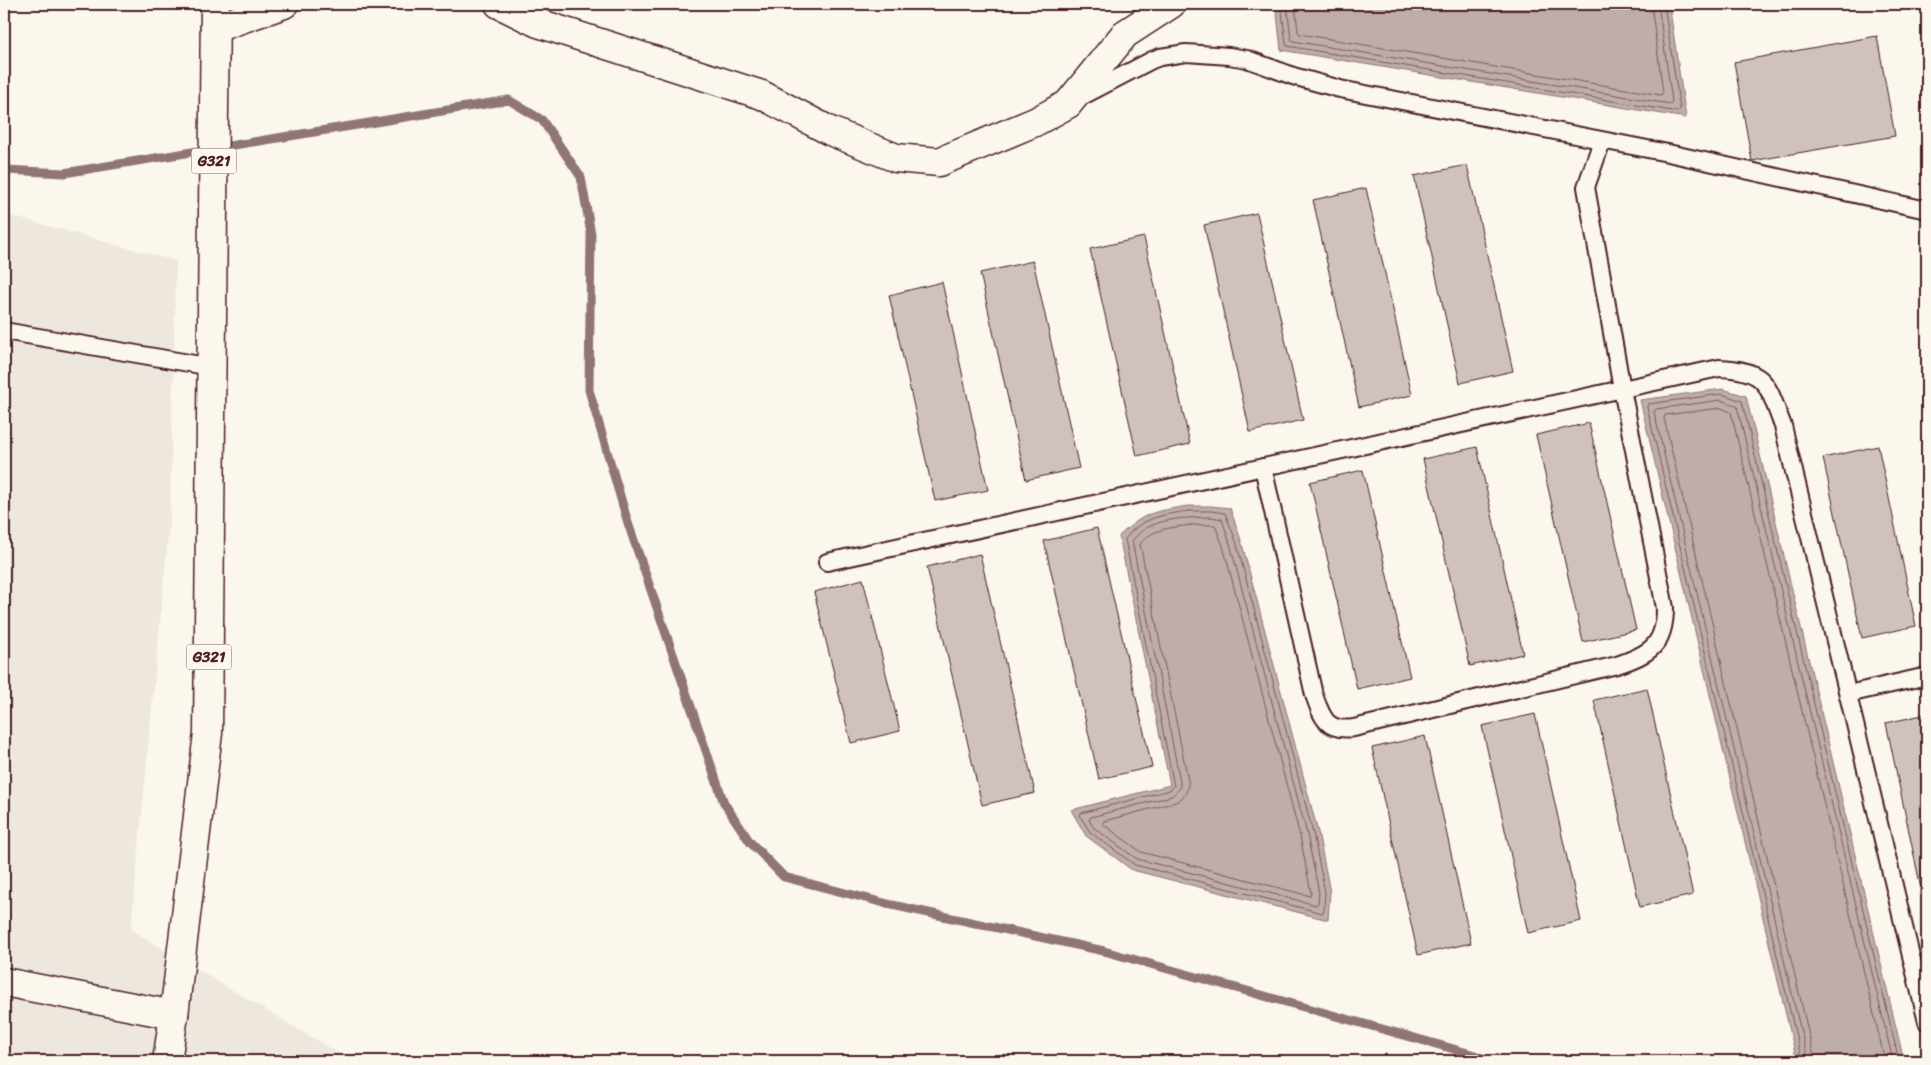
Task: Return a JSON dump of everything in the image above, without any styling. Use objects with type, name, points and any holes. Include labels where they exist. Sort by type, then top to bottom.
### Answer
[{"type":"main road","points":[[215,16],[284,4]]},
{"type":"main road","points":[[499,4],[538,23],[762,95],[830,131],[896,158],[940,162],[1035,122],[1068,104],[1125,34],[1171,4]]},
{"type":"main road","name":"G321","points":[[167,1061],[208,733],[215,16]]},
{"type":"main road","points":[[4,982],[174,1015]]},
{"type":"lane","points":[[1068,104],[1160,57],[1186,53],[1220,55],[1247,59],[1294,76],[1340,89],[1668,153],[1927,210]]},
{"type":"lane","points":[[1263,467],[1314,695],[1327,723],[1340,729],[1354,728],[1617,665],[1647,652],[1662,636],[1666,608],[1622,389],[1586,187],[1602,141]]},
{"type":"lane","points":[[4,331],[212,367]]},
{"type":"lane","points":[[827,562],[1718,368],[1739,369],[1751,372],[1758,376],[1768,388],[1783,426],[1927,1022]]},
{"type":"lane","points":[[1848,694],[1927,676]]},
{"type":"shaded area","points":[[4,214],[176,261],[170,515],[131,930],[352,1061],[4,1061]]},
{"type":"water","points":[[1278,4],[1669,4],[1686,118],[1281,50],[1276,6]]},
{"type":"water","points":[[1723,389],[1746,396],[1904,1061],[1797,1061],[1640,400]]},
{"type":"water","points":[[1188,506],[1230,508],[1241,540],[1318,832],[1330,892],[1328,920],[1132,870],[1086,836],[1071,810],[1170,785],[1119,536],[1143,517]]},
{"type":"building","points":[[1877,36],[1895,136],[1752,161],[1734,62]]},
{"type":"building","points":[[1467,165],[1513,371],[1460,383],[1414,176]]},
{"type":"building","points":[[1366,188],[1412,395],[1359,407],[1313,200]]},
{"type":"building","points":[[1257,213],[1303,420],[1250,432],[1204,225]]},
{"type":"building","points":[[1144,237],[1190,444],[1137,456],[1090,249]]},
{"type":"building","points":[[1033,261],[1079,468],[1026,480],[980,273]]},
{"type":"building","points":[[942,282],[988,490],[935,501],[889,295]]},
{"type":"building","points":[[1589,423],[1636,630],[1583,642],[1536,435]]},
{"type":"building","points":[[1878,446],[1916,626],[1862,638],[1823,458]]},
{"type":"building","points":[[1477,447],[1523,654],[1470,666],[1423,459]]},
{"type":"building","points":[[1363,470],[1410,677],[1357,689],[1310,482]]},
{"type":"building","points":[[1097,528],[1152,767],[1099,779],[1044,541]]},
{"type":"building","points":[[980,554],[1035,793],[982,805],[927,567]]},
{"type":"building","points":[[863,579],[900,731],[851,743],[814,592]]},
{"type":"building","points":[[1647,688],[1693,895],[1640,907],[1594,700]]},
{"type":"building","points":[[1535,714],[1581,921],[1528,933],[1482,726]]},
{"type":"building","points":[[1927,714],[1927,902],[1924,903],[1886,723]]},
{"type":"building","points":[[1425,736],[1471,943],[1418,955],[1372,748]]},
{"type":"waterway","points":[[4,169],[64,173],[509,100],[542,120],[581,177],[591,234],[589,390],[628,523],[724,803],[750,842],[784,877],[892,905],[1104,951],[1475,1055],[1488,1061]]}]
